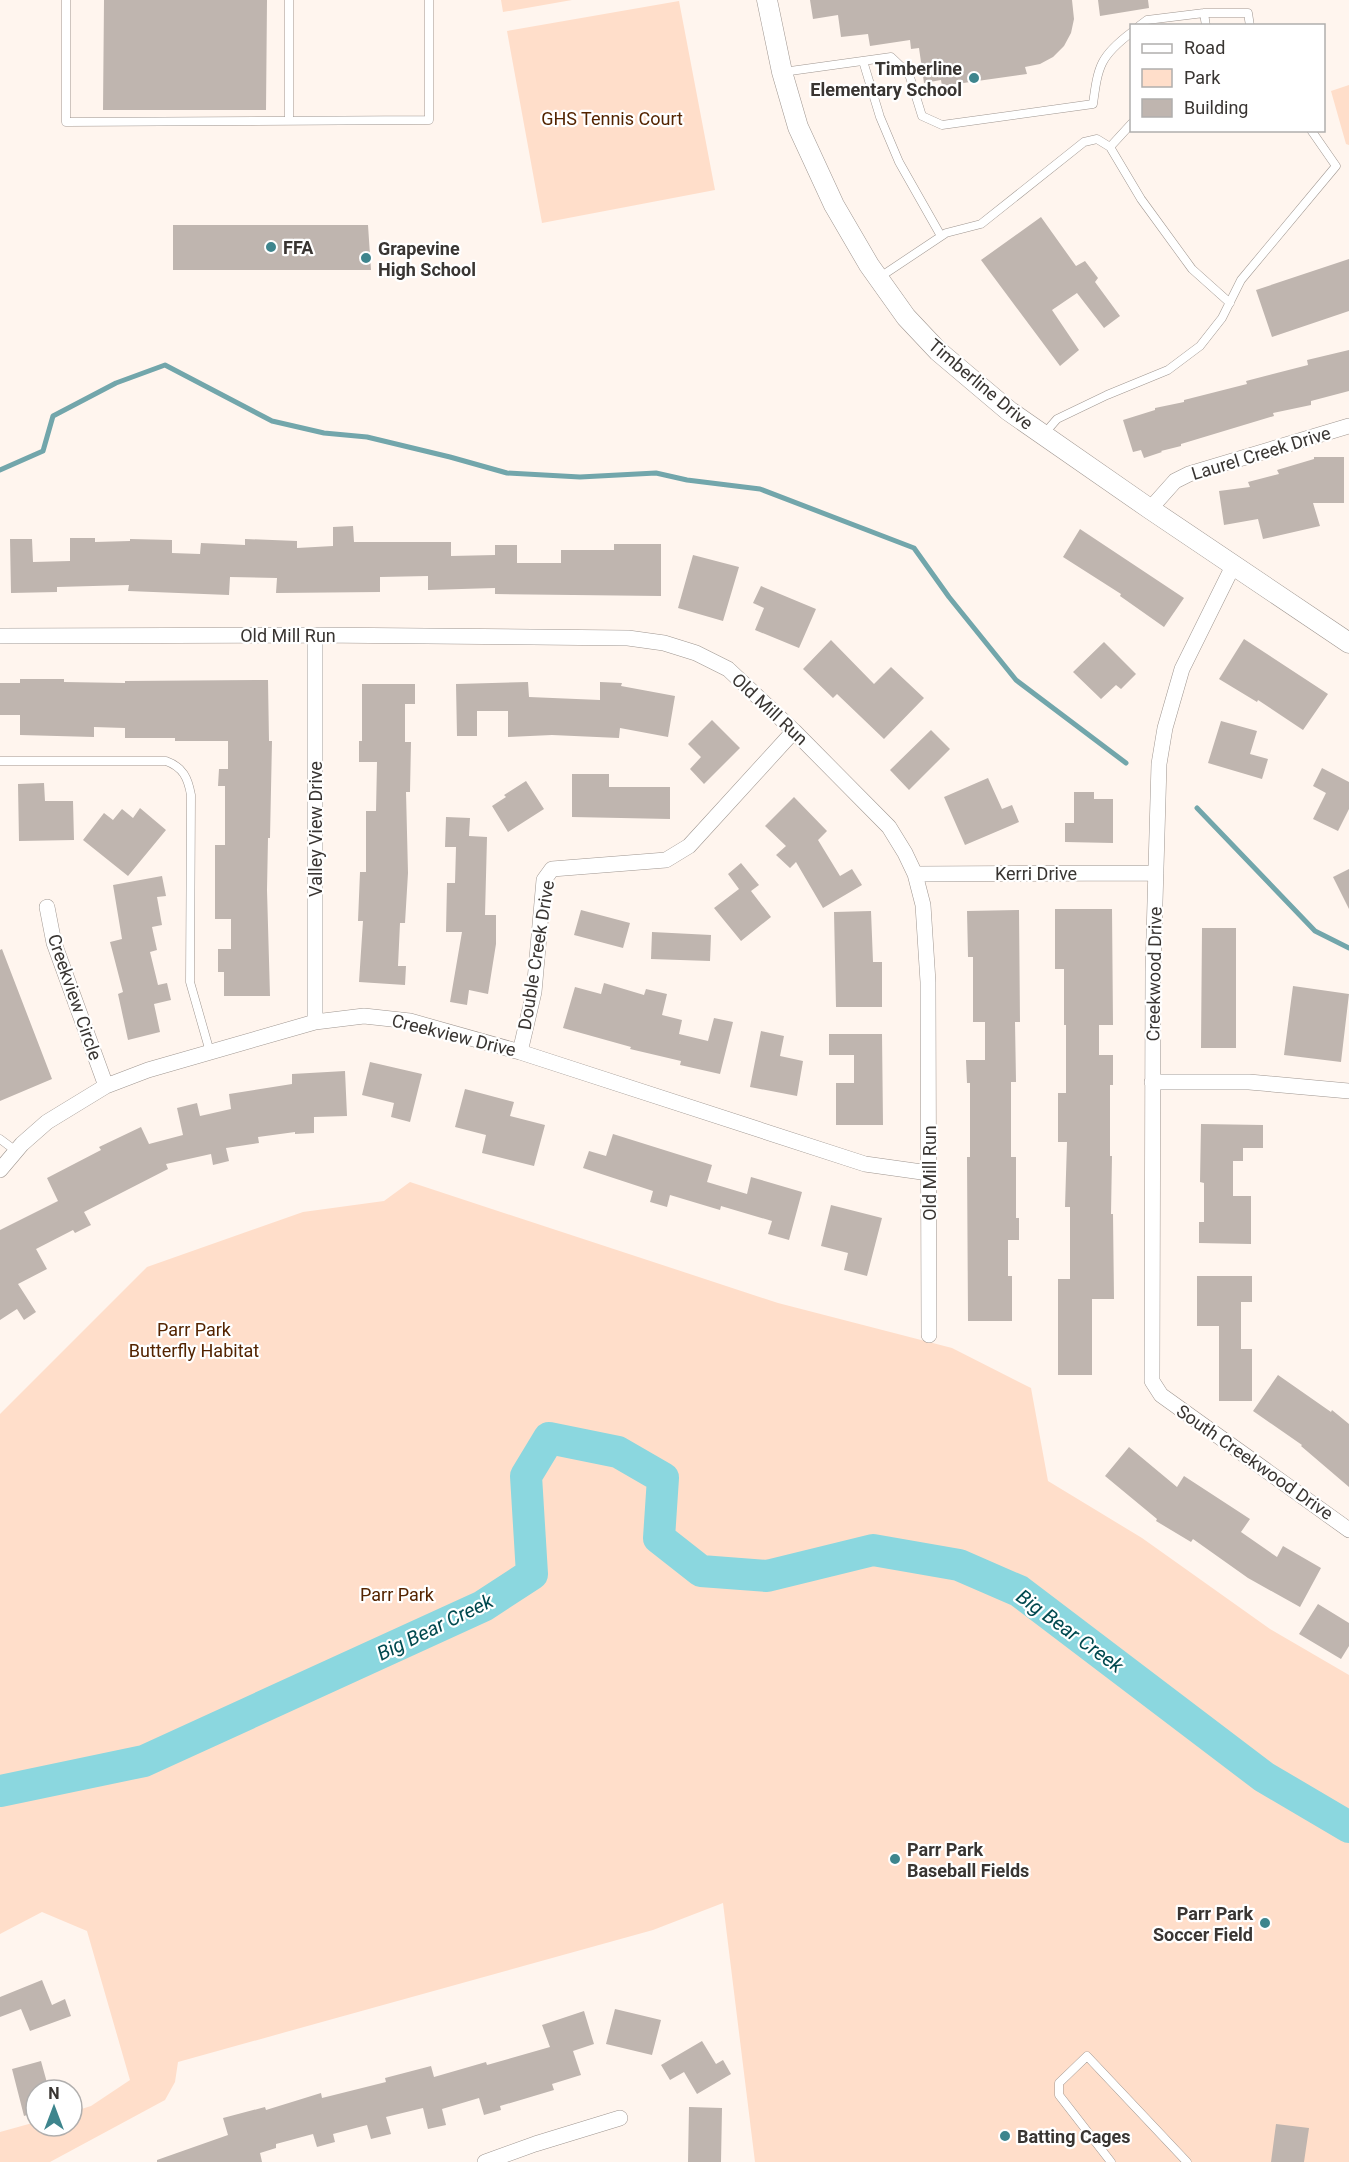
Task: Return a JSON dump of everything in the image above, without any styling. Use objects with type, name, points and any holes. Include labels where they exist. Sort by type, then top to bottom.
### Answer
[{"type":"street","name":"Timberline Drive","points":[[768,0],[782,72],[798,127],[834,205],[878,278],[906,317],[938,351],[1009,411],[1349,643]]},
{"type":"street","name":"Laurel Creek Drive","points":[[1150,509],[1175,482],[1189,474],[1349,426]]},
{"type":"street","name":"Creekwood Drive","points":[[1161,1395],[1152,1382],[1152,1082],[1159,764],[1165,728],[1182,669],[1233,566]]},
{"type":"street","name":"Old Mill Run","points":[[0,636],[315,635],[628,638],[664,643],[696,653],[728,669],[794,731],[889,827],[915,874],[923,905],[928,982],[929,1335]]},
{"type":"street","name":"Valley View Drive","points":[[315,635],[315,1022]]},
{"type":"street","name":"Double Creek Drive","points":[[520,1052],[534,992],[544,880],[552,868],[666,860],[689,846],[794,731]]},
{"type":"street","name":"Kerri Drive","points":[[915,874],[1156,873]]},
{"type":"street","name":"Creekview Circle","points":[[47,907],[54,943],[106,1086]]},
{"type":"street","name":"Creekview Drive","points":[[0,1170],[16,1151],[47,1122],[106,1086],[148,1070],[315,1022],[364,1016],[410,1021],[520,1052],[865,1164],[929,1173]]},
{"type":"street","points":[[1152,1082],[1249,1082],[1349,1091]]},
{"type":"street","name":"South Creekwood Drive","points":[[1161,1395],[1349,1530]]},
{"type":"street","points":[[485,2162],[620,2118]]},
{"type":"lane","points":[[66,0],[66,122],[429,120],[429,0]]},
{"type":"lane","points":[[289,0],[289,121]]},
{"type":"lane","points":[[1142,24],[1147,20],[1204,14],[1248,13],[1250,24]]},
{"type":"lane","points":[[1204,14],[1206,24]]},
{"type":"lane","points":[[782,72],[891,57],[909,74],[922,116],[942,126],[1093,104],[1098,69],[1114,45],[1130,33]]},
{"type":"lane","points":[[863,61],[880,117],[899,162],[941,236]]},
{"type":"lane","points":[[1110,147],[1130,124]]},
{"type":"lane","points":[[1043,435],[1057,418],[1168,370],[1200,346],[1222,318],[1241,280],[1336,166],[1312,132]]},
{"type":"lane","points":[[878,278],[946,232],[981,224],[1084,142],[1097,139],[1110,147],[1141,199],[1192,268],[1230,303]]},
{"type":"lane","points":[[0,761],[166,761],[179,766],[188,782],[191,795],[190,982],[210,1052]]},
{"type":"lane","points":[[0,1139],[16,1151]]},
{"type":"lane","points":[[1112,2162],[1059,2095],[1059,2083],[1087,2056],[1187,2162]]},
{"type":"green space","points":[[501,0],[572,0],[503,12]]},
{"type":"green space","name":"GHS Tennis Court","points":[[679,1],[715,190],[542,223],[507,31]]},
{"type":"green space","points":[[1349,85],[1349,145],[1346,144],[1331,91]]},
{"type":"green space","name":"Parr Park","points":[[410,1182],[778,1303],[952,1348],[1031,1388],[1048,1481],[1142,1538],[1270,1629],[1349,1675],[1349,2162],[755,2162],[723,1903],[653,1930],[178,2062],[175,2082],[165,2100],[50,2162],[0,2162],[0,2132],[24,2125],[24,2138],[84,2138],[84,2108],[130,2080],[87,1931],[42,1912],[0,1934],[0,1414],[147,1267],[303,1212],[384,1201]]},
{"type":"building","points":[[104,0],[267,0],[266,110],[103,110]]},
{"type":"building","points":[[810,0],[1072,0],[1074,19],[1071,33],[1064,46],[1053,57],[1040,64],[1025,67],[1027,74],[942,86],[941,80],[924,83],[919,48],[911,49],[910,40],[870,46],[868,34],[841,37],[838,15],[813,19]]},
{"type":"building","points":[[1098,0],[1148,0],[1149,8],[1100,16]]},
{"type":"building","points":[[1041,217],[1076,266],[1085,261],[1098,278],[1095,282],[1120,316],[1104,328],[1077,293],[1052,310],[1079,350],[1060,366],[981,260]]},
{"type":"building","name":"FFA","points":[[173,225],[368,225],[371,270],[173,270]]},
{"type":"building","points":[[1349,259],[1349,311],[1272,337],[1256,290]]},
{"type":"building","points":[[1349,350],[1349,391],[1311,401],[1311,405],[1273,413],[1274,416],[1181,444],[1181,446],[1144,458],[1141,450],[1133,452],[1123,420],[1155,410],[1155,408],[1184,402],[1184,400],[1247,384],[1246,381],[1308,365],[1307,360]]},
{"type":"building","points":[[1314,457],[1344,457],[1344,503],[1313,503],[1320,526],[1263,539],[1258,519],[1224,525],[1219,491],[1250,487],[1248,482],[1279,474],[1277,470],[1314,459]]},
{"type":"building","points":[[353,526],[354,542],[451,542],[451,556],[495,555],[495,545],[517,545],[517,563],[561,563],[561,550],[614,550],[614,544],[661,544],[661,596],[495,594],[495,588],[428,590],[428,576],[380,577],[380,592],[276,593],[277,578],[230,577],[229,595],[128,591],[129,585],[57,587],[57,592],[11,593],[10,539],[32,539],[33,562],[70,561],[70,538],[95,538],[95,542],[130,541],[130,539],[172,540],[172,553],[200,554],[201,543],[245,545],[245,539],[297,541],[297,548],[333,546],[333,527]]},
{"type":"building","points":[[1080,529],[1184,598],[1164,627],[1120,596],[1121,594],[1063,557]]},
{"type":"building","points":[[693,555],[739,567],[723,621],[678,608]]},
{"type":"building","points":[[761,586],[816,609],[799,648],[755,630],[764,608],[753,603]]},
{"type":"building","points":[[1244,639],[1328,694],[1303,730],[1258,700],[1257,702],[1219,679]]},
{"type":"building","points":[[831,640],[874,684],[891,667],[924,698],[884,739],[837,694],[833,698],[803,669]]},
{"type":"building","points":[[1104,642],[1136,674],[1121,689],[1116,685],[1101,699],[1073,672]]},
{"type":"building","points":[[20,679],[125,683],[125,681],[268,680],[269,741],[272,741],[267,890],[270,996],[224,996],[224,972],[218,972],[218,949],[231,949],[231,919],[215,919],[215,845],[225,845],[225,786],[218,786],[219,769],[228,769],[228,741],[125,738],[125,728],[94,727],[94,737],[20,735],[20,715],[0,715],[0,683],[20,683]]},
{"type":"building","points":[[528,682],[529,697],[600,700],[600,682],[622,683],[621,686],[675,696],[668,737],[620,728],[619,738],[552,735],[508,737],[508,711],[477,711],[477,736],[457,736],[456,684]]},
{"type":"building","points":[[362,684],[415,684],[415,704],[405,704],[405,742],[411,742],[410,792],[406,792],[408,873],[405,923],[400,923],[398,966],[406,966],[405,985],[359,982],[363,921],[358,921],[360,872],[366,872],[366,811],[376,811],[377,762],[359,762],[359,741],[362,741]]},
{"type":"building","points":[[712,720],[740,748],[704,784],[690,769],[701,757],[688,744]]},
{"type":"building","points":[[1221,721],[1257,731],[1250,754],[1268,759],[1262,779],[1208,763]]},
{"type":"building","points":[[931,730],[950,749],[909,790],[890,770]]},
{"type":"building","points":[[1322,768],[1349,782],[1349,809],[1338,831],[1313,819],[1326,793],[1313,786]]},
{"type":"building","points":[[572,774],[609,774],[609,787],[670,787],[670,819],[572,817]]},
{"type":"building","points":[[988,778],[1002,809],[1012,805],[1019,822],[965,845],[944,797]]},
{"type":"building","points":[[526,781],[544,809],[508,832],[492,806]]},
{"type":"building","points":[[44,783],[45,801],[73,801],[74,840],[19,841],[18,784]]},
{"type":"building","points":[[1074,792],[1094,792],[1094,799],[1113,799],[1113,843],[1065,842],[1065,823],[1074,823]]},
{"type":"building","points":[[794,797],[827,831],[818,840],[840,876],[852,869],[862,885],[823,908],[796,862],[790,868],[776,855],[786,846],[765,826]]},
{"type":"building","points":[[140,808],[166,830],[128,876],[83,840],[104,813],[113,820],[122,809],[133,818]]},
{"type":"building","points":[[446,817],[470,818],[469,836],[487,837],[485,915],[496,915],[496,944],[488,994],[469,990],[467,1005],[450,1002],[462,932],[446,932],[447,883],[455,883],[456,847],[445,847]]},
{"type":"building","points":[[741,863],[759,885],[751,891],[771,917],[741,941],[714,908],[739,889],[728,874]]},
{"type":"building","points":[[1349,869],[1349,909],[1333,877]]},
{"type":"building","points":[[162,876],[166,896],[157,897],[162,925],[152,927],[157,950],[150,952],[158,985],[167,983],[171,1000],[154,1004],[160,1032],[128,1040],[118,994],[123,992],[110,942],[122,939],[113,885]]},
{"type":"building","points":[[1055,909],[1112,909],[1113,1025],[1099,1025],[1099,1055],[1113,1055],[1113,1085],[1110,1085],[1110,1156],[1112,1156],[1111,1214],[1113,1214],[1114,1299],[1092,1299],[1092,1375],[1058,1375],[1058,1279],[1070,1279],[1070,1207],[1065,1207],[1067,1142],[1058,1142],[1058,1093],[1066,1093],[1066,1025],[1064,1025],[1064,969],[1055,969]]},
{"type":"building","points":[[581,910],[630,923],[623,948],[574,935]]},
{"type":"building","points":[[1019,910],[1020,1022],[1015,1022],[1016,1082],[1011,1082],[1011,1157],[1016,1157],[1016,1218],[1019,1218],[1019,1240],[1008,1240],[1008,1276],[1012,1276],[1012,1321],[968,1321],[967,1157],[970,1157],[970,1083],[967,1083],[966,1060],[985,1060],[985,1022],[973,1022],[973,957],[968,957],[967,911]]},
{"type":"building","points":[[871,911],[873,962],[882,962],[882,1007],[836,1007],[834,912]]},
{"type":"building","points":[[1202,928],[1236,928],[1236,1048],[1201,1048]]},
{"type":"building","points":[[652,932],[711,935],[710,961],[651,959]]},
{"type":"building","points":[[2,949],[52,1079],[0,1101],[0,950]]},
{"type":"building","points":[[604,983],[644,995],[646,989],[667,994],[662,1015],[682,1020],[679,1034],[708,1041],[714,1018],[733,1022],[720,1074],[680,1065],[681,1061],[630,1049],[631,1047],[563,1028],[575,987],[601,994]]},
{"type":"building","points":[[1293,986],[1349,994],[1341,1062],[1284,1055]]},
{"type":"building","points":[[761,1031],[784,1036],[780,1056],[803,1061],[797,1096],[750,1087]]},
{"type":"building","points":[[829,1034],[882,1034],[883,1125],[836,1125],[836,1083],[854,1083],[854,1055],[829,1055]]},
{"type":"building","points":[[370,1062],[422,1074],[410,1122],[391,1117],[394,1103],[362,1095]]},
{"type":"building","points":[[345,1071],[347,1116],[314,1117],[314,1133],[295,1134],[295,1132],[258,1137],[259,1143],[226,1148],[229,1161],[213,1165],[211,1154],[166,1164],[168,1169],[84,1212],[91,1225],[75,1233],[73,1230],[36,1249],[47,1269],[18,1284],[36,1312],[24,1320],[17,1309],[0,1320],[0,1230],[58,1201],[47,1178],[101,1150],[99,1147],[141,1127],[149,1144],[183,1135],[177,1108],[197,1103],[200,1116],[231,1109],[229,1094],[292,1084],[292,1074]]},
{"type":"building","points":[[465,1089],[514,1102],[510,1116],[545,1125],[534,1166],[482,1153],[486,1135],[455,1127]]},
{"type":"building","points":[[1201,1124],[1263,1125],[1263,1148],[1243,1148],[1243,1161],[1233,1161],[1233,1196],[1251,1196],[1251,1244],[1199,1243],[1199,1222],[1204,1222],[1204,1183],[1200,1182]]},
{"type":"building","points":[[613,1134],[712,1165],[707,1182],[747,1194],[751,1177],[802,1192],[789,1240],[768,1234],[772,1221],[721,1206],[720,1210],[670,1195],[667,1207],[650,1202],[653,1191],[583,1168],[589,1151],[606,1156]]},
{"type":"building","points":[[831,1205],[882,1218],[867,1276],[844,1270],[848,1253],[821,1246]]},
{"type":"building","points":[[1197,1276],[1252,1276],[1252,1302],[1241,1302],[1241,1349],[1252,1349],[1252,1401],[1219,1401],[1219,1326],[1197,1326]]},
{"type":"building","points":[[1278,1375],[1331,1412],[1332,1410],[1349,1424],[1349,1487],[1302,1445],[1253,1411]]},
{"type":"building","points":[[1129,1447],[1177,1487],[1184,1476],[1250,1519],[1241,1532],[1277,1557],[1283,1546],[1321,1568],[1300,1607],[1248,1578],[1193,1539],[1191,1542],[1156,1521],[1157,1519],[1105,1476]]},
{"type":"building","points":[[1318,1604],[1349,1623],[1349,1646],[1341,1659],[1299,1634]]},
{"type":"building","points":[[42,1980],[52,2005],[65,1999],[71,2016],[30,2031],[21,2009],[0,2017],[0,1997]]},
{"type":"building","points":[[615,2009],[661,2020],[652,2055],[606,2044]]},
{"type":"building","points":[[584,2011],[594,2044],[573,2051],[581,2075],[552,2084],[554,2090],[500,2106],[501,2110],[484,2115],[479,2098],[442,2109],[446,2125],[428,2129],[423,2108],[386,2117],[391,2134],[371,2139],[367,2125],[333,2134],[335,2142],[317,2147],[313,2134],[276,2144],[276,2148],[260,2153],[262,2162],[157,2162],[157,2160],[228,2135],[223,2118],[265,2107],[266,2110],[321,2093],[322,2098],[386,2082],[385,2078],[431,2066],[434,2077],[550,2047],[542,2025]]},
{"type":"building","points":[[702,2041],[716,2064],[723,2060],[731,2074],[697,2094],[684,2072],[670,2080],[661,2065]]},
{"type":"building","points":[[41,2061],[46,2078],[24,2078],[24,2116],[12,2069]]},
{"type":"building","points":[[689,2107],[722,2108],[721,2162],[688,2162]]},
{"type":"building","points":[[1276,2124],[1309,2128],[1304,2162],[1271,2162]]},
{"type":"waterway","points":[[0,470],[43,451],[53,416],[116,383],[165,365],[272,421],[324,433],[367,437],[507,473],[580,477],[656,473],[687,480],[760,489],[914,548],[949,597],[1016,680],[1126,763]]},
{"type":"waterway","points":[[1197,808],[1315,931],[1349,948]]},
{"type":"waterway","name":"Big Bear Creek","points":[[0,1791],[144,1761],[483,1606],[532,1574],[526,1476],[549,1438],[618,1452],[663,1478],[659,1538],[701,1571],[767,1576],[873,1550],[959,1565],[1019,1591],[1264,1777],[1349,1827]]},
{"type":"place","name":"Timberline Elementary School","points":[[974,78]]},
{"type":"place","name":"FFA","points":[[271,247]]},
{"type":"place","name":"Grapevine High School","points":[[366,258]]},
{"type":"place","name":"Parr Park Baseball Fields","points":[[895,1859]]},
{"type":"place","name":"Parr Park Soccer Field","points":[[1265,1923]]},
{"type":"place","name":"Batting Cages","points":[[1005,2136]]},
{"type":"park label","name":"Parr Park Butterfly Habitat","points":[[194,1339]]}]
